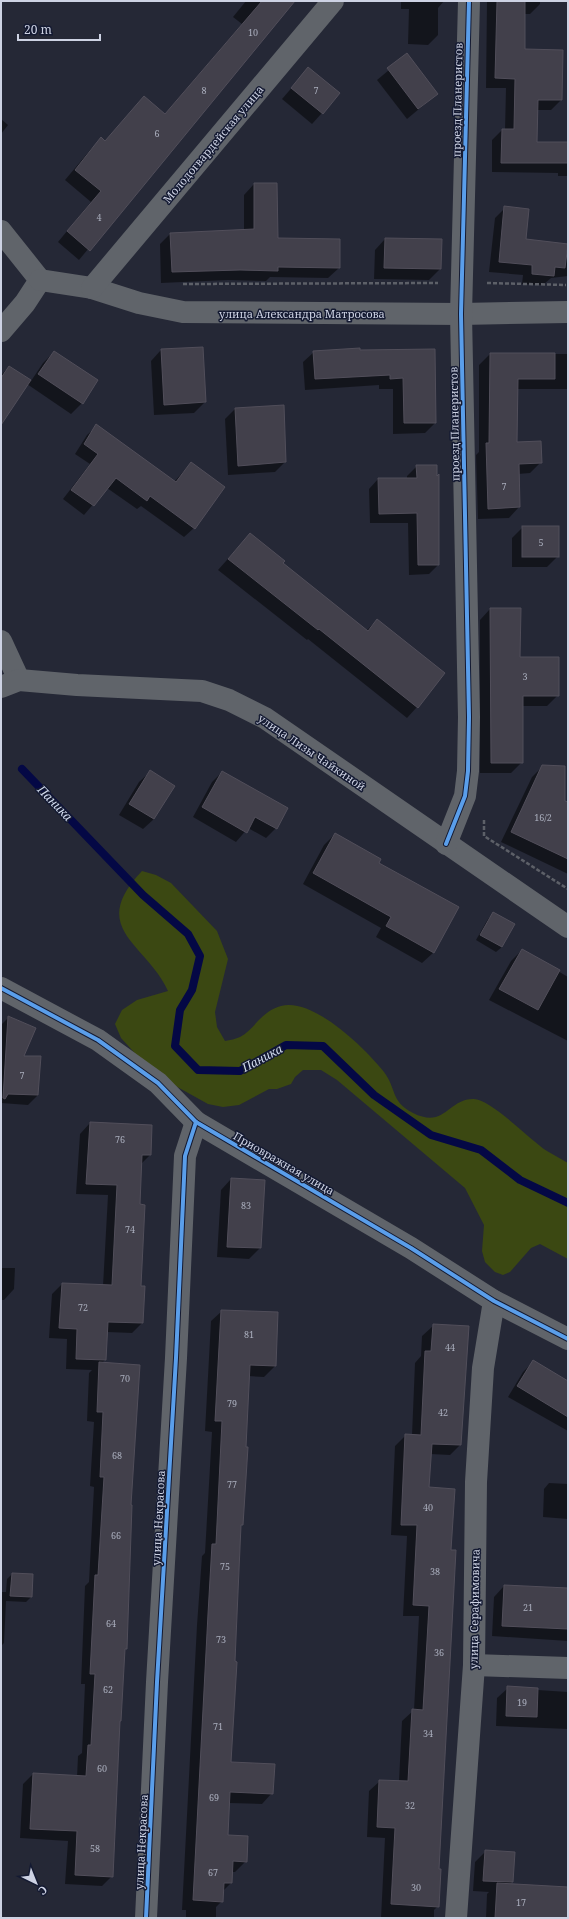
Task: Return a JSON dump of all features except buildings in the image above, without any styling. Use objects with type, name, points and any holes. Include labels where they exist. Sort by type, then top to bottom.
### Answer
[{"type":"street","name":"Молодогвардейская улица","points":[[92,288],[333,1]]},
{"type":"street","name":"проезд Планеристов","points":[[446,844],[465,796],[468,771],[469,709],[461,314],[469,1]]},
{"type":"street","points":[[1,231],[40,280],[24,303],[1,331]]},
{"type":"street","name":"улица Александра Матросова","points":[[40,280],[92,288],[139,302],[183,312],[461,314],[568,312]]},
{"type":"street","points":[[1,640],[10,684]]},
{"type":"street","name":"улица Лизы Чайкиной","points":[[10,684],[78,685],[202,691],[229,700],[265,718],[568,927]]},
{"type":"street","name":"Приовражная улица","points":[[1,988],[98,1040],[158,1083],[196,1122],[411,1248],[494,1301],[568,1338]]},
{"type":"street","name":"улица Некрасова","points":[[146,1918],[157,1682],[176,1358],[185,1156],[196,1122]]},
{"type":"street","name":"улица Серафимовича","points":[[456,1918],[474,1665],[476,1482],[483,1368],[494,1301]]},
{"type":"street","points":[[474,1665],[568,1668]]},
{"type":"path","points":[[178,284],[462,283],[568,285]]},
{"type":"path","points":[[484,814],[484,836],[568,889]]},
{"type":"green space","points":[[142,871],[156,875],[171,883],[217,931],[228,959],[215,1012],[217,1027],[225,1041],[238,1038],[245,1034],[268,1012],[281,1006],[294,1005],[308,1009],[338,1027],[365,1051],[376,1062],[388,1078],[397,1099],[413,1113],[432,1118],[439,1116],[465,1100],[473,1099],[480,1101],[500,1112],[540,1146],[568,1163],[568,1259],[540,1244],[531,1248],[510,1272],[503,1275],[495,1272],[485,1262],[482,1251],[484,1225],[465,1188],[337,1080],[321,1070],[303,1070],[295,1077],[291,1084],[277,1089],[269,1089],[239,1105],[223,1107],[208,1104],[154,1074],[121,1038],[115,1024],[122,1010],[137,1000],[168,991],[158,974],[126,935],[120,922],[120,907],[126,891]]},
{"type":"waterway","name":"Паника","points":[[22,769],[143,895],[188,934],[200,956],[192,990],[180,1010],[175,1046],[198,1070],[240,1071],[286,1045],[323,1046],[374,1095],[431,1135],[481,1150],[520,1180],[568,1203]]},
{"type":"cycle path","points":[[446,844],[465,796],[468,771],[469,717],[461,314],[469,1]]},
{"type":"cycle path","points":[[1,988],[98,1040],[158,1083],[196,1122],[411,1248],[494,1301],[568,1339]]},
{"type":"cycle path","points":[[146,1918],[157,1682],[176,1358],[185,1156],[196,1122]]}]
